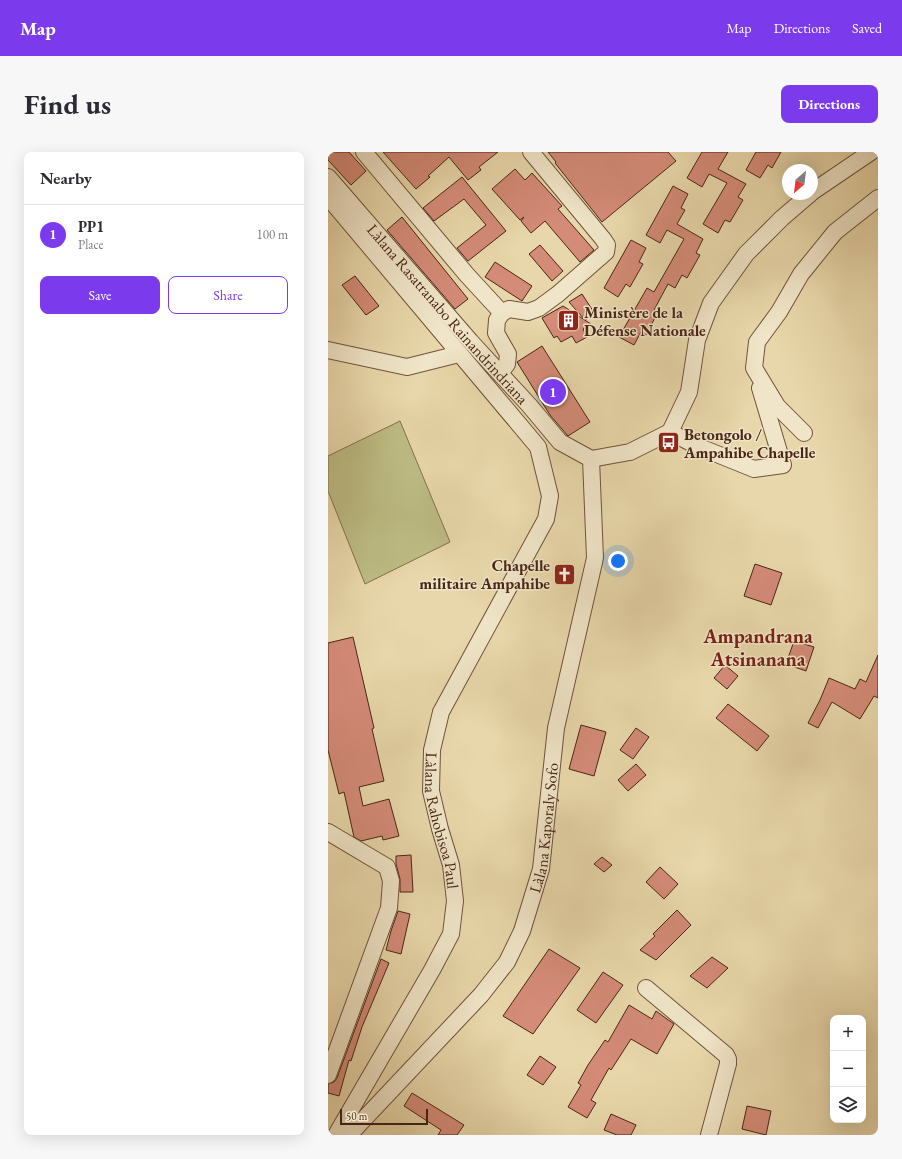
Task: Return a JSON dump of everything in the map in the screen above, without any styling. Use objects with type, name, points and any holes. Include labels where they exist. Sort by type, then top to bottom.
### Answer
[{"type":"street","points":[[364,152],[467,275],[502,312]]},
{"type":"street","points":[[500,373],[506,364],[508,354],[496,333],[497,320],[502,312],[509,309],[528,312],[540,308],[606,252],[607,245],[531,152]]},
{"type":"street","points":[[818,188],[871,152]]},
{"type":"street","name":"Làlana Rasatranabo Rainandrindriana","points":[[328,177],[560,442],[591,458]]},
{"type":"street","name":"Làlana Rahobisoa Paul","points":[[328,197],[538,447],[550,496],[546,519],[441,712],[432,750],[431,791],[440,830],[451,865],[455,901],[451,934],[432,970],[336,1135]]},
{"type":"street","points":[[670,432],[697,446],[754,469],[783,465],[754,368],[756,342],[779,312],[801,274],[835,232],[878,198]]},
{"type":"street","points":[[591,458],[630,452],[670,432],[689,392],[697,340],[711,303],[746,254],[782,218],[803,200]]},
{"type":"street","points":[[328,350],[407,367],[459,354]]},
{"type":"street","points":[[754,368],[777,406],[804,433]]},
{"type":"street","name":"Làlana Kaporaly Sofo","points":[[350,1135],[481,995],[507,962],[522,931],[541,869],[556,728],[595,558],[591,458]]},
{"type":"street","points":[[328,1075],[389,908],[391,881],[387,867],[329,835]]},
{"type":"street","points":[[646,988],[726,1055],[728,1059],[728,1064],[709,1135]]},
{"type":"shaded area","points":[[400,421],[450,542],[365,584],[328,491],[328,456]]},
{"type":"building","points":[[328,152],[349,152],[366,171],[351,185],[328,160]]},
{"type":"building","points":[[383,152],[498,152],[479,167],[481,170],[468,180],[449,157],[416,189]]},
{"type":"building","points":[[548,152],[668,152],[676,161],[602,222]]},
{"type":"building","points":[[702,152],[728,152],[718,169],[746,184],[738,197],[743,200],[730,222],[725,220],[718,233],[703,224],[727,183],[709,174],[702,187],[687,178]]},
{"type":"building","points":[[756,152],[781,152],[772,168],[768,165],[760,178],[746,170]]},
{"type":"building","points":[[515,169],[525,180],[532,173],[562,206],[558,209],[594,250],[580,262],[545,221],[531,233],[521,221],[524,217],[520,220],[492,189]]},
{"type":"building","points":[[462,177],[506,231],[468,261],[457,248],[486,225],[464,199],[434,221],[423,208]]},
{"type":"building","points":[[673,186],[688,194],[681,208],[685,210],[677,224],[703,239],[696,253],[700,255],[687,278],[682,275],[675,288],[668,284],[654,310],[658,312],[646,335],[641,332],[634,345],[619,337],[647,288],[654,292],[684,239],[667,230],[660,243],[646,235]]},
{"type":"building","points":[[402,217],[468,299],[455,309],[387,230]]},
{"type":"building","points":[[631,240],[646,248],[639,262],[643,264],[630,287],[626,284],[618,297],[604,288]]},
{"type":"building","points":[[540,245],[563,271],[552,281],[529,254]]},
{"type":"building","points":[[495,262],[532,286],[522,301],[485,277]]},
{"type":"building","points":[[355,276],[379,306],[366,315],[342,285]]},
{"type":"building","points":[[582,294],[595,314],[585,320],[569,302]]},
{"type":"building","name":"Ministère de la Défense Nationale","points":[[563,306],[591,324],[583,329],[587,337],[576,343],[572,336],[561,342],[557,336],[554,338],[542,318]]},
{"type":"building","points":[[542,346],[590,422],[568,436],[550,415],[517,362]]},
{"type":"building","points":[[755,564],[782,573],[771,605],[744,596]]},
{"type":"building","points":[[353,637],[374,728],[372,729],[384,781],[359,787],[363,806],[389,799],[399,836],[383,840],[382,836],[361,841],[354,837],[344,792],[339,794],[328,750],[328,643]]},
{"type":"building","points":[[794,641],[814,647],[806,671],[786,664]]},
{"type":"building","points":[[878,655],[878,698],[874,696],[860,719],[832,702],[818,728],[808,723],[829,678],[855,689],[860,679],[866,682]]},
{"type":"building","points":[[725,665],[738,676],[727,689],[714,678]]},
{"type":"building","points":[[728,704],[769,736],[757,751],[716,718]]},
{"type":"building","points":[[581,725],[606,732],[594,776],[569,769]]},
{"type":"building","points":[[636,728],[649,737],[633,759],[620,750]]},
{"type":"building","points":[[636,764],[646,775],[628,791],[618,780]]},
{"type":"building","points":[[411,855],[413,892],[400,892],[400,879],[396,864],[396,856]]},
{"type":"building","points":[[602,857],[612,865],[604,872],[594,864]]},
{"type":"building","points":[[660,867],[678,884],[664,899],[646,882]]},
{"type":"building","points":[[677,910],[691,925],[656,960],[640,950],[655,936],[653,934]]},
{"type":"building","points":[[398,911],[410,914],[401,954],[386,950]]},
{"type":"building","points":[[549,949],[580,968],[533,1034],[503,1016]]},
{"type":"building","points":[[712,957],[728,968],[707,988],[690,976]]},
{"type":"building","points":[[381,959],[389,963],[362,1027],[351,1061],[349,1060],[339,1096],[328,1093],[328,1084],[334,1082],[337,1078]]},
{"type":"building","points":[[603,972],[623,985],[596,1023],[577,1010]]},
{"type":"building","points":[[629,1005],[652,1019],[656,1011],[674,1024],[657,1054],[631,1039],[611,1070],[609,1068],[591,1100],[596,1103],[587,1118],[568,1107],[581,1085],[578,1083],[588,1065],[605,1040],[608,1042]]},
{"type":"building","points":[[540,1056],[556,1067],[543,1085],[527,1075]]},
{"type":"building","points":[[412,1093],[464,1125],[457,1135],[438,1135],[441,1130],[404,1106]]},
{"type":"building","points":[[747,1106],[771,1111],[766,1135],[742,1129]]},
{"type":"building","points":[[611,1114],[636,1125],[631,1135],[617,1135],[604,1130]]},
{"type":"place","name":"Ministère de la Défense Nationale","points":[[568,321]]},
{"type":"place","name":"PP1","points":[[553,392]]},
{"type":"place","name":"Betongolo / Ampahibe Chapelle","points":[[668,443]]},
{"type":"place","name":"Chapelle militaire Ampahibe","points":[[565,574]]},
{"type":"district","name":"Ampandrana Atsinanana","points":[[758,648]]}]
